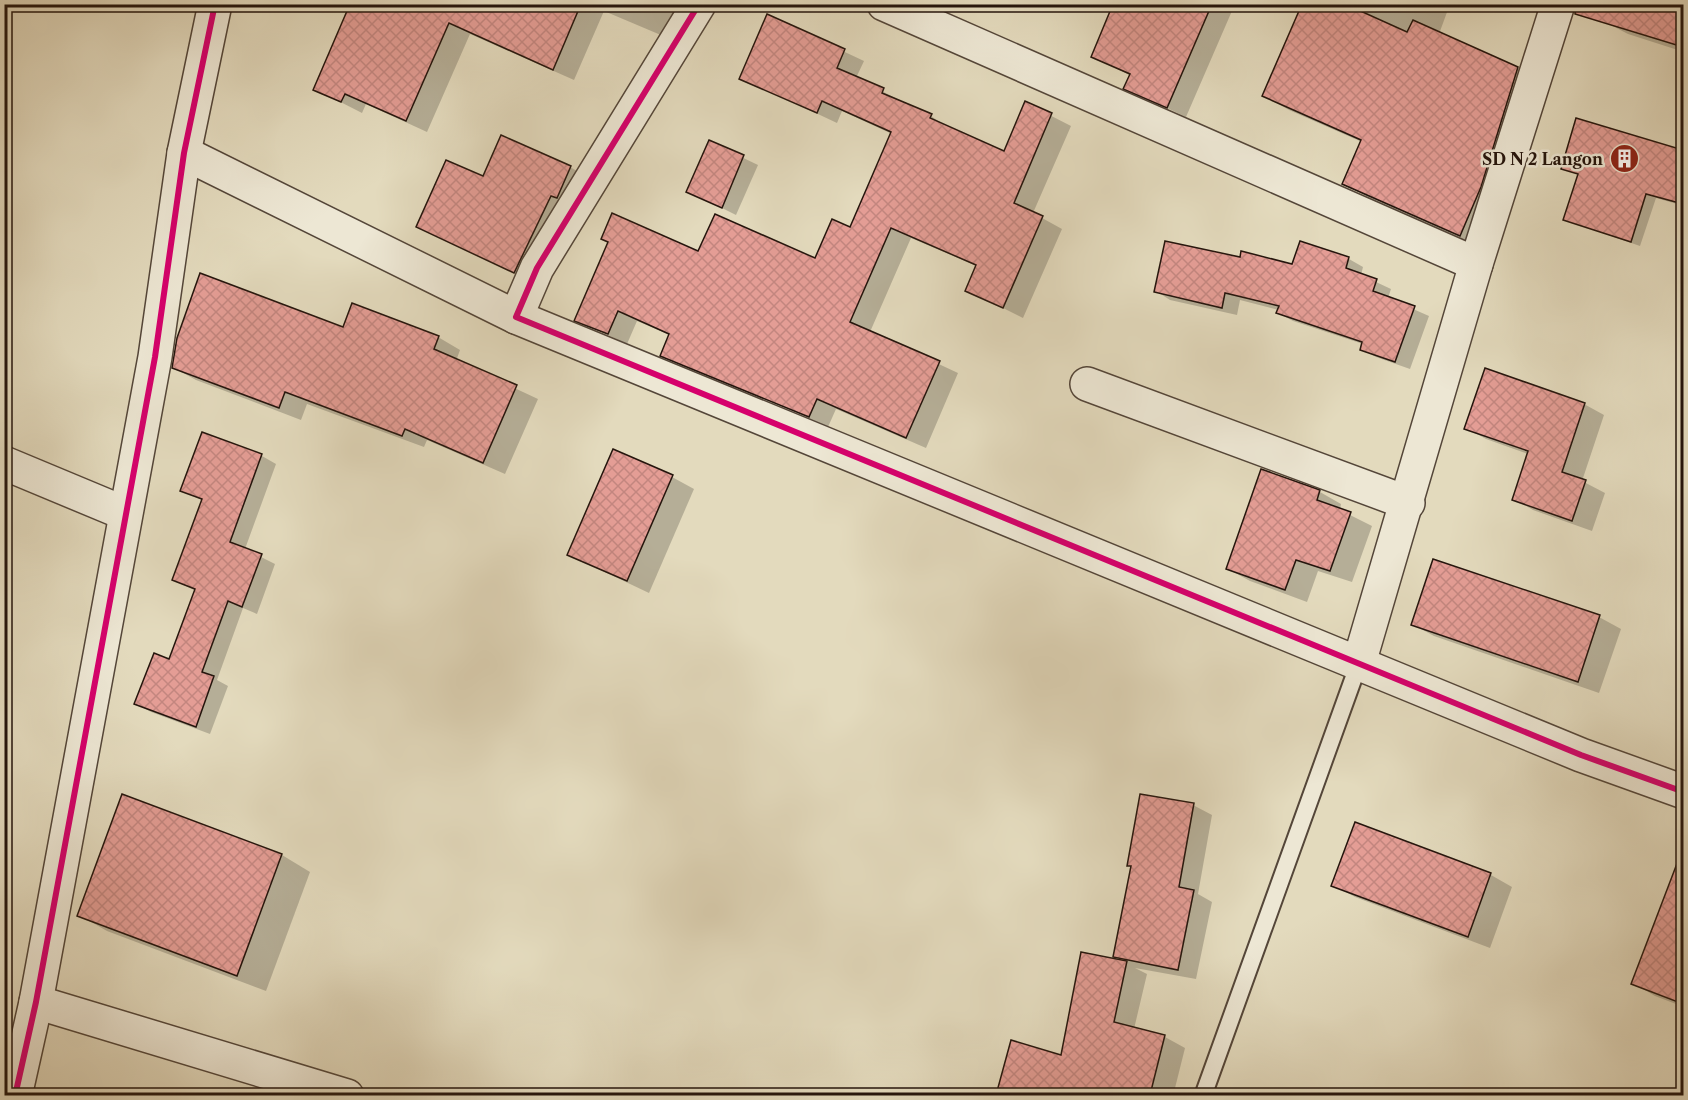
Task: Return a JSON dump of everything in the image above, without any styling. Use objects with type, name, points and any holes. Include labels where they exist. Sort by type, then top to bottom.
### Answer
[{"type":"street","points":[[15,1095],[36,1002],[124,513],[155,357],[184,153],[215,4]]},
{"type":"street","points":[[516,317],[537,268],[699,4]]},
{"type":"street","points":[[884,4],[1476,264]]},
{"type":"street","points":[[1359,663],[1408,503],[1476,264],[1556,5]]},
{"type":"street","points":[[184,153],[516,317],[1581,755],[1683,792]]},
{"type":"street","points":[[1087,384],[1408,503]]},
{"type":"street","points":[[4,463],[124,513]]},
{"type":"street","points":[[36,1002],[347,1095]]},
{"type":"lane","points":[[1203,1095],[1359,663]]},
{"type":"building","points":[[350,4],[581,4],[553,70],[449,23],[406,121],[345,94],[341,102],[313,90]]},
{"type":"building","points":[[1113,4],[1212,4],[1167,108],[1123,89],[1130,74],[1091,57]]},
{"type":"building","points":[[1302,4],[1345,4],[1407,32],[1413,20],[1518,67],[1481,187],[1460,236],[1342,184],[1361,140],[1262,96]]},
{"type":"building","points":[[1576,4],[1683,4],[1683,47],[1575,14]]},
{"type":"building","points":[[767,14],[845,49],[837,68],[884,88],[882,93],[932,114],[930,118],[1004,151],[1025,101],[1052,113],[1014,203],[1043,216],[1003,308],[965,291],[976,265],[891,228],[850,322],[940,361],[906,438],[817,399],[809,417],[660,356],[669,334],[618,311],[608,334],[574,321],[608,242],[601,239],[612,213],[698,251],[715,214],[815,258],[832,219],[850,227],[891,132],[822,101],[817,113],[739,79]]},
{"type":"building","name":"SD N 2 Langon","points":[[1576,118],[1683,150],[1683,204],[1646,194],[1631,242],[1563,220],[1578,174],[1561,169]]},
{"type":"building","points":[[501,135],[571,166],[557,198],[551,196],[514,273],[416,227],[446,160],[483,176]]},
{"type":"building","points":[[709,140],[744,155],[722,208],[686,192]]},
{"type":"building","points":[[1165,241],[1240,257],[1241,251],[1292,264],[1300,241],[1349,257],[1346,268],[1377,279],[1373,291],[1415,306],[1395,362],[1360,350],[1362,342],[1276,313],[1279,306],[1225,293],[1222,308],[1154,292]]},
{"type":"building","points":[[200,273],[343,327],[352,303],[439,336],[434,349],[517,385],[483,463],[405,429],[402,436],[285,392],[279,408],[172,368],[177,338]]},
{"type":"building","points":[[1485,368],[1585,403],[1562,472],[1586,480],[1572,521],[1512,500],[1528,451],[1464,429]]},
{"type":"building","points":[[202,432],[262,454],[230,542],[262,554],[242,607],[228,601],[202,672],[214,676],[196,727],[134,704],[154,653],[169,659],[195,589],[172,580],[202,499],[180,491]]},
{"type":"building","points":[[613,449],[673,475],[627,581],[567,555]]},
{"type":"building","points":[[1261,469],[1320,490],[1317,500],[1351,512],[1330,571],[1296,560],[1285,590],[1226,569]]},
{"type":"building","points":[[1433,559],[1600,615],[1578,682],[1411,625]]},
{"type":"building","points":[[122,794],[282,854],[237,976],[77,916]]},
{"type":"building","points":[[1140,794],[1194,803],[1179,887],[1194,890],[1178,970],[1113,957],[1131,866],[1127,866]]},
{"type":"building","points":[[1355,822],[1491,873],[1468,937],[1331,886]]},
{"type":"building","points":[[1681,853],[1683,853],[1683,1004],[1631,984]]},
{"type":"building","points":[[1081,952],[1127,961],[1114,1022],[1165,1035],[1150,1095],[996,1095],[1011,1040],[1061,1055]]},
{"type":"cycle path","points":[[15,1096],[36,1002],[155,357],[184,153],[215,4]]},
{"type":"cycle path","points":[[699,4],[537,268],[516,317],[1581,755],[1684,792]]},
{"type":"place","name":"SD N 2 Langon","points":[[1624,159]]}]
